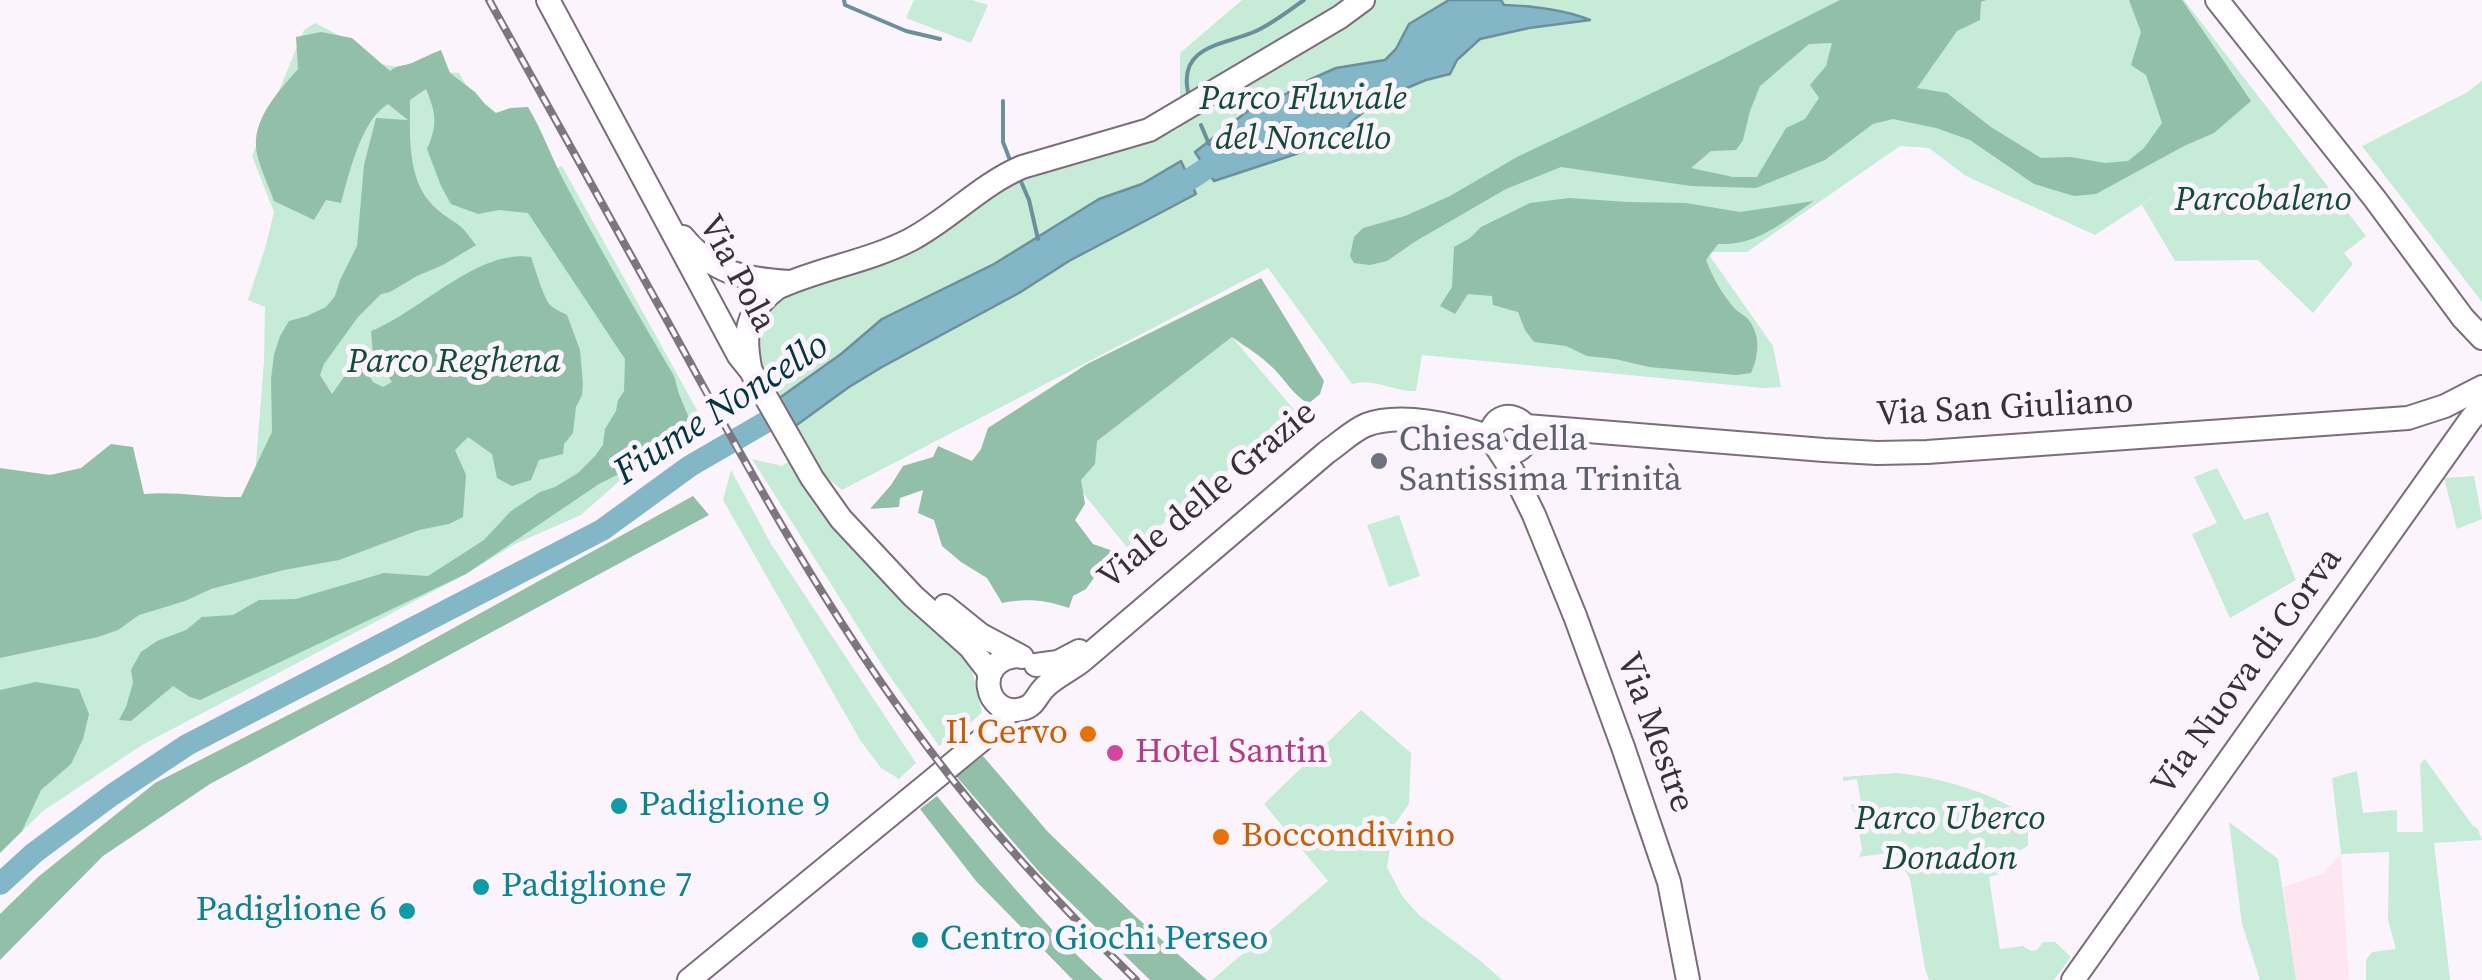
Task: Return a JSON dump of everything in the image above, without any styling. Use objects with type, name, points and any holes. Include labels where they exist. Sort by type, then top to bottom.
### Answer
[{"type":"main road","name":"Via Pola","points":[[548,0],[739,356],[812,478],[855,536],[970,647],[990,672]]},
{"type":"main road","points":[[755,378],[746,335],[752,313],[777,288],[893,249],[937,225],[982,188],[1010,172],[1149,130],[1363,0]]},
{"type":"main road","points":[[2217,0],[2482,338]]},
{"type":"main road","points":[[665,215],[690,246],[716,266],[743,277],[790,282]]},
{"type":"main road","points":[[2463,318],[2482,355]]},
{"type":"main road","points":[[2482,376],[2482,386]]},
{"type":"main road","name":"Via San Giuliano","points":[[1501,440],[1528,437],[1526,426],[1838,451],[1927,452],[2408,418],[2445,406],[2482,386]]},
{"type":"main road","name":"Via Nuova di Corva","points":[[2073,980],[2470,419],[2482,408]]},
{"type":"main road","name":"Viale delle Grazie","points":[[990,672],[1001,660],[1058,662],[1075,654],[1321,442],[1360,416],[1382,410],[1409,410],[1471,416],[1501,440]]},
{"type":"main road","name":"Viale delle Grazie","points":[[689,980],[996,729],[1002,705],[1026,708],[1042,689],[1363,426],[1408,421],[1469,430],[1501,440]]},
{"type":"main road","name":"Via Mestre","points":[[1501,440],[1518,460],[1534,515],[1575,616],[1669,882],[1688,980]]},
{"type":"main road","name":"Via Pola","points":[[885,564],[981,635],[1027,661]]},
{"type":"main road","points":[[1027,661],[1040,672],[1042,689]]},
{"type":"main road","points":[[990,672],[988,687],[1002,705]]},
{"type":"shaded area","points":[[2341,854],[2349,980],[2296,980],[2283,887],[2322,874]]},
{"type":"green space","points":[[914,0],[972,0],[988,5],[971,43],[906,18]]},
{"type":"green space","points":[[1242,0],[2184,0],[2366,236],[2344,253],[2353,264],[2313,313],[2258,260],[2175,261],[2142,205],[2167,188],[2095,235],[1966,176],[1929,148],[1900,146],[1747,252],[1707,252],[1773,346],[1781,387],[1422,355],[1416,391],[1368,382],[1352,384],[1268,268],[842,490],[826,477],[754,352],[758,316],[771,301],[995,189],[1135,147],[1180,128],[1180,53]]},
{"type":"green space","points":[[1840,0],[1986,0],[1981,2],[1980,20],[1957,31],[1917,88],[1947,93],[2041,158],[2128,161],[2144,148],[2162,123],[2146,75],[2131,65],[2141,32],[2129,0],[2182,0],[2251,101],[2214,133],[2096,194],[2074,196],[2034,184],[1970,140],[1893,119],[1873,124],[1825,160],[1756,188],[1691,186],[1561,167],[1506,189],[1387,261],[1354,263],[1350,256],[1354,237],[1363,228],[1405,216],[1450,196],[1517,157]],"holes":[[[1832,43],[1826,66],[1810,85],[1819,98],[1805,119],[1786,128],[1757,177],[1733,177],[1691,168],[1711,151],[1736,150],[1743,140],[1760,86],[1809,44]]]},
{"type":"green space","name":"Parco Reghena","points":[[315,23],[356,44],[362,61],[459,73],[535,178],[562,166],[708,430],[625,476],[581,515],[515,544],[466,574],[142,745],[43,811],[0,853],[0,477],[61,474],[135,493],[224,509],[254,488],[265,307],[248,300],[274,212],[252,156],[304,30]]},
{"type":"green space","name":"Parco Reghena","points":[[321,32],[352,38],[390,71],[441,50],[450,73],[496,113],[528,107],[579,209],[674,376],[694,430],[659,446],[466,574],[200,700],[173,686],[131,721],[119,720],[133,683],[131,670],[141,652],[186,630],[202,617],[233,615],[259,600],[296,599],[384,573],[428,576],[484,540],[511,511],[578,473],[595,456],[624,391],[625,359],[528,213],[499,210],[478,214],[451,204],[427,149],[434,119],[426,89],[410,100],[411,153],[417,179],[432,205],[462,228],[476,245],[381,294],[358,317],[320,375],[332,394],[344,377],[364,367],[373,382],[383,387],[392,382],[373,354],[371,331],[491,262],[531,257],[545,297],[551,306],[567,315],[580,350],[582,395],[576,407],[573,433],[564,444],[563,454],[539,460],[531,480],[512,486],[497,478],[492,454],[468,437],[455,450],[466,475],[463,517],[449,524],[419,530],[339,560],[211,589],[139,615],[118,630],[98,637],[0,658],[0,468],[50,475],[81,468],[111,444],[133,447],[144,494],[241,497],[272,432],[271,379],[280,336],[289,321],[326,307],[335,296],[357,246],[364,165],[376,118],[408,120],[388,104],[379,112],[357,149],[341,203],[326,200],[314,220],[274,201],[257,153],[259,125],[298,69],[296,37]]},
{"type":"green space","points":[[2482,81],[2482,302],[2362,146]]},
{"type":"green space","points":[[1569,198],[1686,203],[1740,212],[1814,201],[1758,237],[1718,244],[1706,260],[1726,298],[1748,319],[1755,332],[1757,352],[1751,373],[1649,367],[1534,342],[1518,312],[1493,305],[1492,296],[1468,294],[1455,314],[1440,306],[1452,287],[1454,247],[1481,227],[1530,203]]},
{"type":"green space","points":[[1261,278],[1324,381],[1320,394],[1308,404],[1268,364],[1232,337],[1097,441],[1095,464],[1081,480],[1085,504],[1075,520],[1093,544],[1113,551],[1086,589],[1073,596],[1069,608],[1036,601],[1002,603],[987,578],[942,546],[934,520],[918,513],[923,490],[900,498],[899,507],[870,509],[903,466],[933,457],[938,446],[972,461],[988,428],[1087,364]]},
{"type":"green space","points":[[1232,337],[1297,413],[1130,551],[1062,467]]},
{"type":"green space","points":[[752,459],[782,466],[792,459],[970,662],[982,712],[963,730],[939,746],[882,665]]},
{"type":"green space","points":[[2217,468],[2244,520],[2268,512],[2296,580],[2230,618],[2192,534],[2217,523],[2194,477]]},
{"type":"green space","points":[[731,470],[771,544],[916,763],[899,779],[881,768],[860,740],[723,500]]},
{"type":"green space","points":[[2474,476],[2482,519],[2457,529],[2444,478]]},
{"type":"green space","points":[[693,496],[709,515],[210,784],[103,856],[0,960],[0,914],[38,877],[155,783],[390,663]]},
{"type":"green space","points":[[1399,515],[1420,576],[1389,587],[1367,525]]},
{"type":"green space","points":[[36,682],[79,689],[89,714],[71,764],[41,790],[22,831],[0,853],[0,690]]},
{"type":"green space","points":[[1361,710],[1411,753],[1409,804],[1394,825],[1387,867],[1402,896],[1419,915],[1502,980],[1212,980],[1328,881],[1264,804]]},
{"type":"green space","points":[[983,756],[1048,832],[1207,980],[1150,980],[1041,874],[956,776]]},
{"type":"green space","points":[[2425,759],[2478,829],[2482,840],[2434,843],[2450,980],[2366,980],[2366,960],[2372,952],[2396,949],[2388,920],[2389,852],[2341,854],[2332,778],[2357,771],[2363,813],[2397,810],[2397,832],[2423,832],[2420,764]]},
{"type":"green space","name":"Parco Uberco Donadon","points":[[1896,773],[1965,787],[2028,817],[2028,845],[2001,861],[2000,874],[1989,877],[2000,949],[2023,946],[2031,951],[2043,942],[2055,942],[2071,957],[2054,980],[1929,980],[1910,879],[1895,852],[1859,857],[1859,832],[1871,821],[1854,812],[1851,805],[1861,803],[1857,779],[1843,781],[1843,777]]},
{"type":"green space","points":[[937,796],[1037,914],[1103,980],[1073,980],[976,881],[920,809]]},
{"type":"green space","points":[[2229,822],[2278,859],[2296,980],[2260,980],[2242,924]]},
{"type":"water","points":[[1449,0],[1501,0],[1504,5],[1548,9],[1590,20],[1480,39],[1457,60],[1450,74],[1378,100],[1350,123],[1345,133],[1214,181],[1195,152],[1249,110],[1336,68],[1385,60],[1396,49],[1409,24]]},
{"type":"water","points":[[1181,161],[1196,194],[882,367],[794,427],[778,399],[882,319],[994,264],[1099,199],[1142,184]]},
{"type":"waterway","points":[[844,0],[845,5],[906,31],[940,39]]},
{"type":"waterway","points":[[1188,92],[1187,76],[1197,56],[1262,28],[1304,0]]},
{"type":"waterway","points":[[1003,101],[1003,142],[1010,160]]},
{"type":"waterway","points":[[1201,125],[1209,144]]},
{"type":"waterway","name":"Fiume Noncello","points":[[1166,195],[1216,162],[1233,157]]},
{"type":"waterway","points":[[1019,177],[1038,239]]},
{"type":"waterway","name":"Fiume Noncello","points":[[0,884],[34,853],[112,795],[187,745],[602,530],[690,466],[790,408]]},
{"type":"railway","points":[[489,0],[760,487],[857,647],[929,749],[1002,840],[1136,980]]},
{"type":"place","name":"Chiesa della Santissima Trinità","points":[[1379,461]]},
{"type":"place","name":"Il Cervo","points":[[1088,734]]},
{"type":"place","name":"Hotel Santin","points":[[1115,753]]},
{"type":"place","name":"Padiglione 9","points":[[619,806]]},
{"type":"place","name":"Boccondivino","points":[[1221,837]]},
{"type":"place","name":"Padiglione 7","points":[[481,887]]},
{"type":"place","name":"Padiglione 6","points":[[407,911]]},
{"type":"place","name":"Centro Giochi Perseo","points":[[920,940]]},
{"type":"park label","name":"Parco Fluviale del Noncello","points":[[1303,120]]},
{"type":"park label","name":"Parcobaleno","points":[[2263,201]]}]
